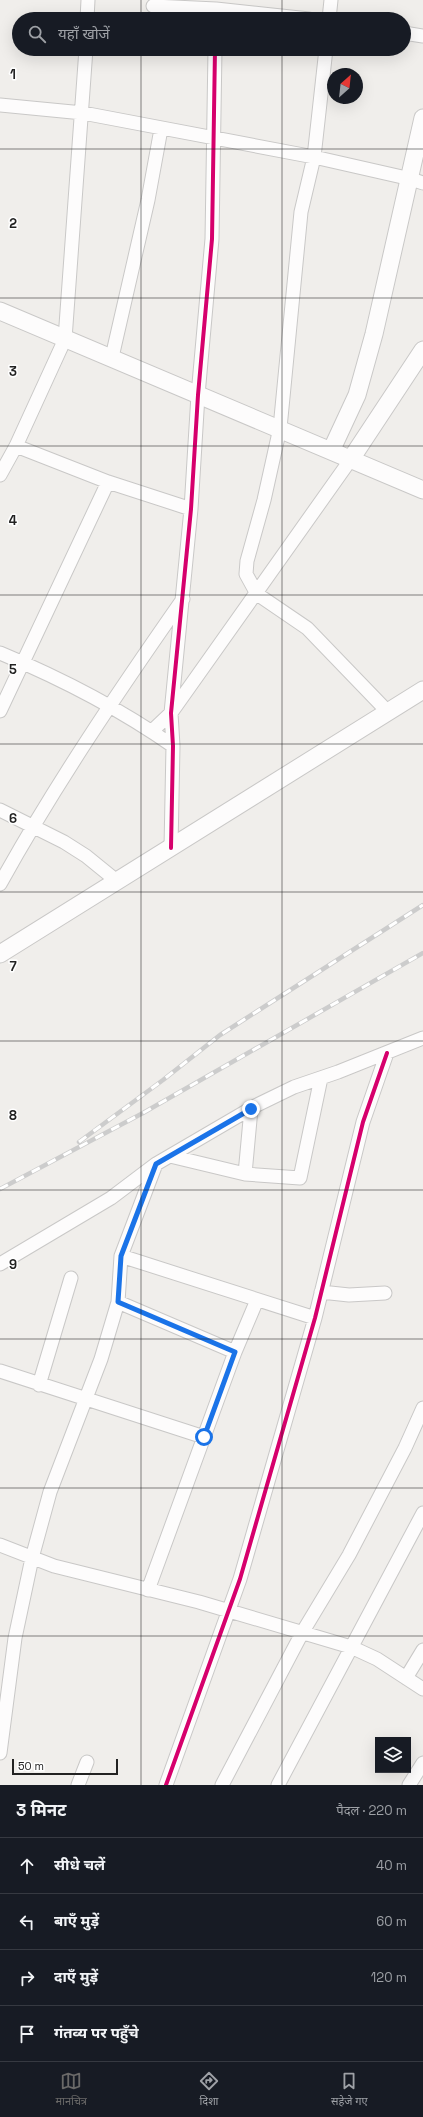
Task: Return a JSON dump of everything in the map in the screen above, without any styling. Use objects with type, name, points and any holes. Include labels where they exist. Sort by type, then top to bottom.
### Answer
[{"type":"street","points":[[88,0],[88,12]]},
{"type":"street","points":[[330,12],[332,0]]},
{"type":"street","points":[[153,6],[244,12]]},
{"type":"street","points":[[411,34],[423,36]]},
{"type":"street","points":[[0,475],[16,446],[65,339],[83,114],[86,56]]},
{"type":"street","points":[[171,848],[173,746],[171,713],[191,509],[198,395],[212,239],[215,56]]},
{"type":"street","points":[[325,56],[314,157],[301,212],[280,428],[264,500],[246,561],[246,574],[257,594],[307,628],[388,712]]},
{"type":"street","points":[[0,105],[83,114],[314,157],[417,181]]},
{"type":"street","points":[[331,450],[357,395],[417,181],[423,118]]},
{"type":"street","points":[[112,357],[148,200],[161,129]]},
{"type":"street","points":[[0,311],[280,428],[423,490]]},
{"type":"street","points":[[152,731],[171,713],[257,594],[351,459],[423,350]]},
{"type":"street","points":[[16,446],[108,482],[191,509]]},
{"type":"street","points":[[0,711],[108,482]]},
{"type":"street","points":[[0,884],[32,826],[108,706],[183,599]]},
{"type":"street","points":[[0,653],[108,706],[152,731],[173,746]]},
{"type":"street","points":[[0,954],[118,882],[423,690]]},
{"type":"street","points":[[0,810],[81,853],[118,882]]},
{"type":"street","points":[[0,1264],[111,1198],[156,1164],[294,1086],[322,1078],[423,1038]]},
{"type":"street","points":[[166,1785],[230,1611],[315,1318],[363,1122],[387,1053]]},
{"type":"street","points":[[170,1156],[245,1174],[300,1178],[322,1078]]},
{"type":"street","points":[[245,1174],[251,1109]]},
{"type":"street","points":[[0,1752],[15,1638],[32,1558],[50,1492],[102,1359],[118,1302],[121,1256],[156,1164]]},
{"type":"street","points":[[121,1256],[315,1318]]},
{"type":"street","points":[[39,1385],[71,1278]]},
{"type":"street","points":[[321,1292],[349,1295],[385,1293]]},
{"type":"street","points":[[148,1590],[235,1352],[257,1300]]},
{"type":"street","points":[[118,1302],[235,1352]]},
{"type":"street","points":[[0,1371],[39,1385],[87,1398],[204,1437]]},
{"type":"street","points":[[222,1785],[302,1633],[349,1555],[405,1448],[423,1408]]},
{"type":"street","points":[[278,1785],[423,1512]]},
{"type":"street","points":[[0,1545],[54,1566],[230,1611],[351,1647],[377,1659],[423,1690]]},
{"type":"street","points":[[406,1678],[423,1650]]},
{"type":"street","points":[[78,1785],[87,1762]]},
{"type":"street","points":[[409,1785],[423,1763]]},
{"type":"railway","points":[[79,1142],[163,1080],[220,1035],[423,905]]},
{"type":"railway","points":[[0,1189],[143,1113],[423,953]]},
{"type":"cycle path","points":[[171,848],[173,746],[171,713],[191,509],[198,395],[212,239],[215,56]]},
{"type":"cycle path","points":[[166,1785],[240,1579],[315,1318],[363,1122],[387,1053]]},
{"type":"route","points":[[204,1437],[235,1352],[118,1302],[121,1256],[126,1239],[156,1164],[251,1109]]}]
